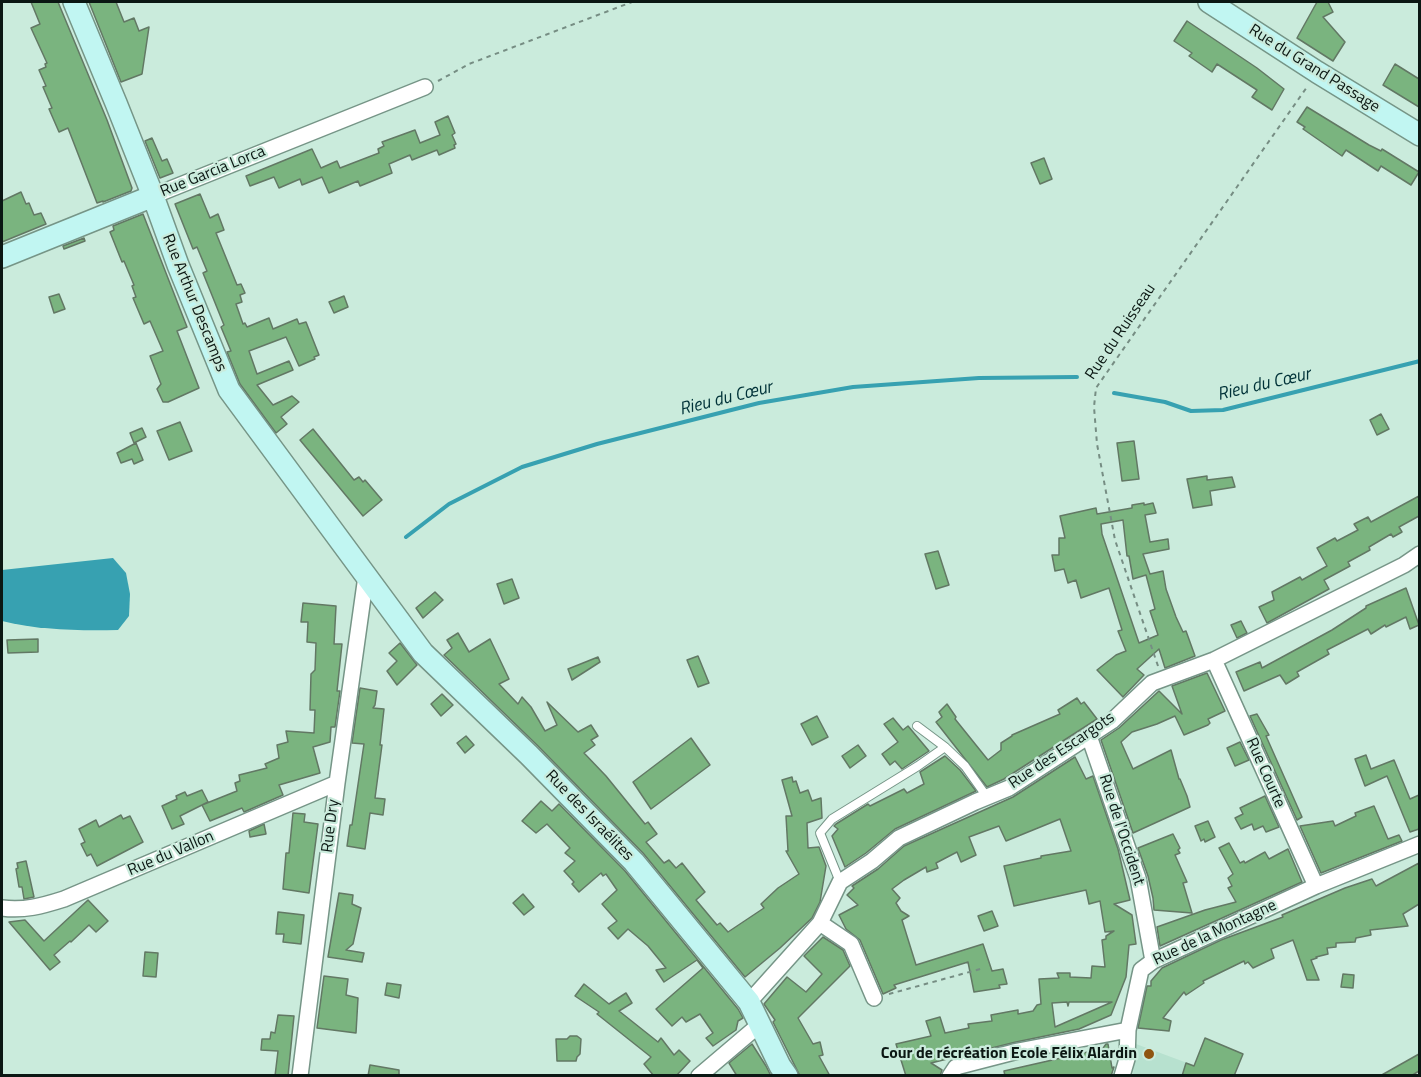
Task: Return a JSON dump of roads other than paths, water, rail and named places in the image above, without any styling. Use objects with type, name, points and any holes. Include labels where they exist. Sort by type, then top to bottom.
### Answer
[{"type":"street","name":"Rue Arthur Descamps","points":[[74,2],[229,390],[366,576]]},
{"type":"street","name":"Rue du Grand Passage","points":[[1209,2],[1419,135]]},
{"type":"street","name":"Rue Garcia Lorca","points":[[2,256],[425,87]]},
{"type":"street","name":"Rue des Escargots","points":[[840,882],[872,861],[899,838],[1009,788],[1112,721],[1152,683],[1214,660],[1404,565],[1419,554]]},
{"type":"street","name":"Rue Dry","points":[[300,1076],[366,576]]},
{"type":"street","name":"Rue des Israélites","points":[[366,576],[423,653],[529,755],[634,862],[748,1002],[787,1076]]},
{"type":"street","name":"Rue Courte","points":[[1214,660],[1316,886]]},
{"type":"street","name":"Rue de l'Occident","points":[[1089,736],[1138,878],[1153,961]]},
{"type":"street","name":"Rue du Vallon","points":[[2,908],[17,910],[40,907],[64,899],[337,783]]},
{"type":"street","name":"Rue de la Montagne","points":[[1122,1076],[1127,1059],[1128,1030],[1141,970],[1153,961],[1316,886],[1419,844]]},
{"type":"street","points":[[748,1002],[820,923],[840,882]]},
{"type":"street","points":[[820,923],[851,944],[874,998]]},
{"type":"street","points":[[699,1076],[759,1025]]},
{"type":"street","points":[[950,1076],[956,1067],[1018,1051],[1128,1030]]},
{"type":"lane","points":[[917,726],[965,766],[987,797]]},
{"type":"lane","points":[[840,882],[820,832],[832,819],[945,747]]},
{"type":"water","points":[[113,558],[126,573],[130,594],[129,616],[118,630],[59,629],[2,621],[2,570]]},
{"type":"waterway","name":"Rieu du Cœur","points":[[1114,393],[1165,402],[1191,411],[1223,410],[1420,361]]},
{"type":"waterway","name":"Rieu du Cœur","points":[[406,537],[449,504],[522,467],[597,444],[759,403],[853,387],[979,378],[1077,377]]},
{"type":"place","name":"Cour de récréation Ecole Félix Alardin","points":[[1149,1054]]}]
